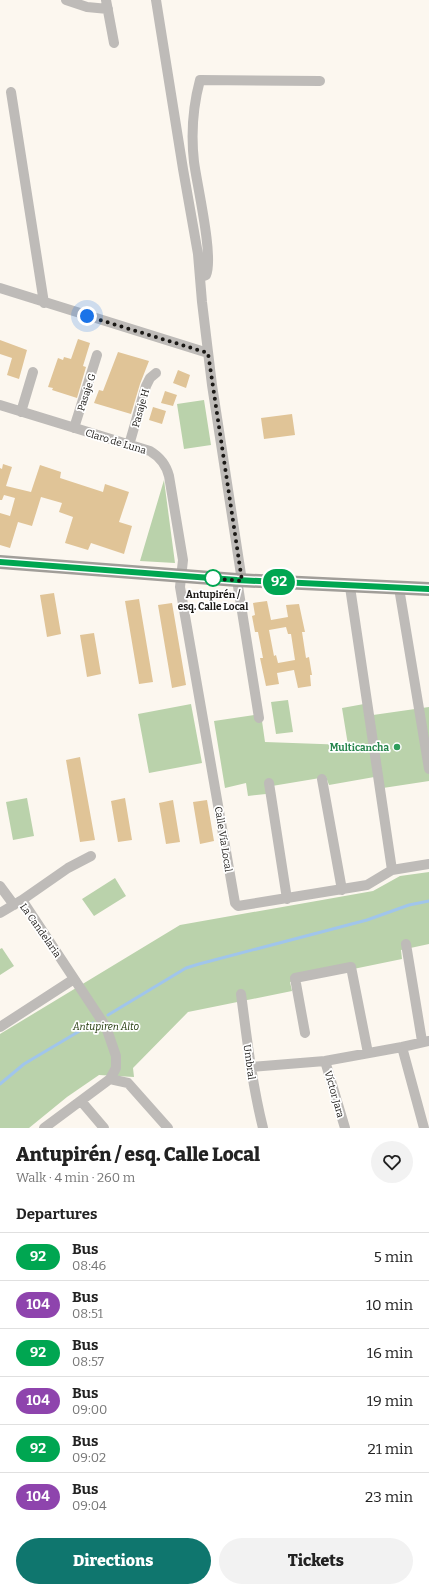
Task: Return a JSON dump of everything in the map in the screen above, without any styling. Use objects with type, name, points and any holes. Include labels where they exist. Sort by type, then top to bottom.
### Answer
[{"type":"street","points":[[66,0],[87,7],[107,4],[114,43]]},
{"type":"street","points":[[156,0],[198,254],[208,353],[259,718]]},
{"type":"street","points":[[201,277],[206,275],[208,271],[208,254],[194,161],[193,127],[196,96],[200,80],[320,81]]},
{"type":"street","points":[[10,92],[44,303]]},
{"type":"street","points":[[0,288],[208,353]]},
{"type":"street","name":"Pasaje G","points":[[74,428],[97,355]]},
{"type":"street","points":[[21,412],[33,372]]},
{"type":"street","name":"Pasaje H","points":[[129,445],[146,386],[150,378],[156,373]]},
{"type":"street","name":"Claro de Luna","points":[[0,406],[129,445],[154,454],[162,460],[168,470],[183,560],[181,576]]},
{"type":"street","points":[[0,562],[240,580],[429,589]]},
{"type":"street","name":"Calle Vía Local","points":[[181,576],[180,587],[235,903],[238,906],[367,885],[392,870],[429,864]]},
{"type":"street","points":[[350,586],[392,870]]},
{"type":"street","points":[[399,588],[429,769]]},
{"type":"street","points":[[322,779],[342,890]]},
{"type":"street","points":[[269,783],[287,899]]},
{"type":"street","points":[[0,886],[18,902],[68,868],[91,856]]},
{"type":"street","name":"La Candelaria","points":[[0,913],[18,902],[74,979],[106,1027],[115,1051],[116,1068],[110,1079]]},
{"type":"street","points":[[251,1067],[325,1061],[402,1048],[426,1041],[406,944]]},
{"type":"street","points":[[305,1033],[295,978],[351,967],[368,1053]]},
{"type":"street","points":[[0,1027],[74,979]]},
{"type":"street","name":"Umbral","points":[[241,994],[256,1102],[263,1128]]},
{"type":"street","points":[[402,1048],[424,1128]]},
{"type":"street","name":"Víctor Jara","points":[[325,1061],[345,1128]]},
{"type":"street","points":[[44,1128],[110,1079],[128,1083],[168,1128]]},
{"type":"street","points":[[81,1101],[104,1128]]},
{"type":"green space","points":[[204,400],[211,445],[184,449],[177,404]]},
{"type":"green space","points":[[164,480],[175,563],[140,561]]},
{"type":"green space","points":[[288,700],[293,732],[276,734],[271,702]]},
{"type":"green space","points":[[191,704],[202,763],[149,773],[138,714]]},
{"type":"green space","points":[[364,704],[366,716],[429,707],[429,781],[383,788],[380,776],[329,785],[326,777],[266,787],[266,794],[248,796],[246,783],[225,788],[214,721],[261,714],[265,742],[348,745],[342,708]]},
{"type":"green space","points":[[27,798],[34,836],[13,840],[6,802]]},
{"type":"green space","name":"Antupiren Alto","points":[[429,872],[429,944],[401,950],[402,959],[290,982],[292,991],[188,1012],[133,1068],[134,1077],[99,1075],[67,1097],[29,1128],[0,1128],[0,1034],[180,925],[373,891],[400,876]]},
{"type":"green space","points":[[115,878],[126,896],[94,916],[82,899]]},
{"type":"green space","points":[[2,948],[14,966],[0,975],[0,949]]},
{"type":"building","points":[[78,339],[90,343],[83,366],[86,367],[77,398],[52,390],[53,388],[48,387],[58,358],[63,360],[64,357],[71,359]]},
{"type":"building","points":[[0,340],[27,350],[19,379],[7,375],[12,358],[0,354]]},
{"type":"building","points":[[118,352],[149,361],[131,414],[94,403],[99,390],[103,391]]},
{"type":"building","points":[[178,370],[190,375],[186,388],[173,383]]},
{"type":"building","points":[[165,391],[177,395],[173,406],[161,403]]},
{"type":"building","points":[[153,407],[166,411],[162,424],[149,420]]},
{"type":"building","points":[[292,414],[295,435],[264,439],[261,418]]},
{"type":"building","points":[[3,464],[12,467],[6,486],[31,492],[40,465],[61,472],[60,478],[103,492],[105,484],[129,492],[119,522],[132,526],[124,554],[91,543],[88,550],[65,543],[73,517],[59,512],[62,503],[41,497],[32,526],[18,522],[10,548],[0,545],[0,513],[10,516],[15,498],[4,495],[2,500],[0,500],[0,468],[2,469]]},
{"type":"building","points":[[54,593],[61,634],[47,637],[40,595]]},
{"type":"building","points":[[139,599],[153,682],[139,684],[125,601]]},
{"type":"building","points":[[267,601],[271,620],[288,617],[286,605],[299,604],[305,632],[302,632],[306,658],[309,657],[312,675],[310,675],[311,686],[298,688],[294,670],[277,673],[279,684],[266,686],[260,658],[263,658],[258,632],[255,632],[252,616],[255,615],[253,603]],"holes":[[[286,627],[288,634],[291,634],[295,660],[278,663],[276,655],[274,656],[269,630]]]},
{"type":"building","points":[[172,603],[186,685],[172,688],[158,605]]},
{"type":"building","points":[[94,633],[101,674],[87,677],[80,635]]},
{"type":"building","points":[[80,757],[95,840],[80,842],[66,760]]},
{"type":"building","points":[[125,798],[132,840],[118,842],[111,801]]},
{"type":"building","points":[[173,800],[180,842],[166,844],[159,803]]},
{"type":"building","points":[[207,800],[214,841],[200,844],[193,802]]},
{"type":"waterway","points":[[108,1015],[186,968],[367,920],[409,905],[429,901]]},
{"type":"waterway","points":[[0,1084],[24,1064],[93,1023]]},
{"type":"bus line","name":"92","points":[[0,562],[237,580],[429,589]]},
{"type":"place","name":"Antupirén / esq. Calle Local","points":[[213,578]]},
{"type":"place","name":"Multicancha","points":[[397,747]]},
{"type":"route","points":[[87,316],[208,353],[242,581],[209,578],[213,578]]}]
